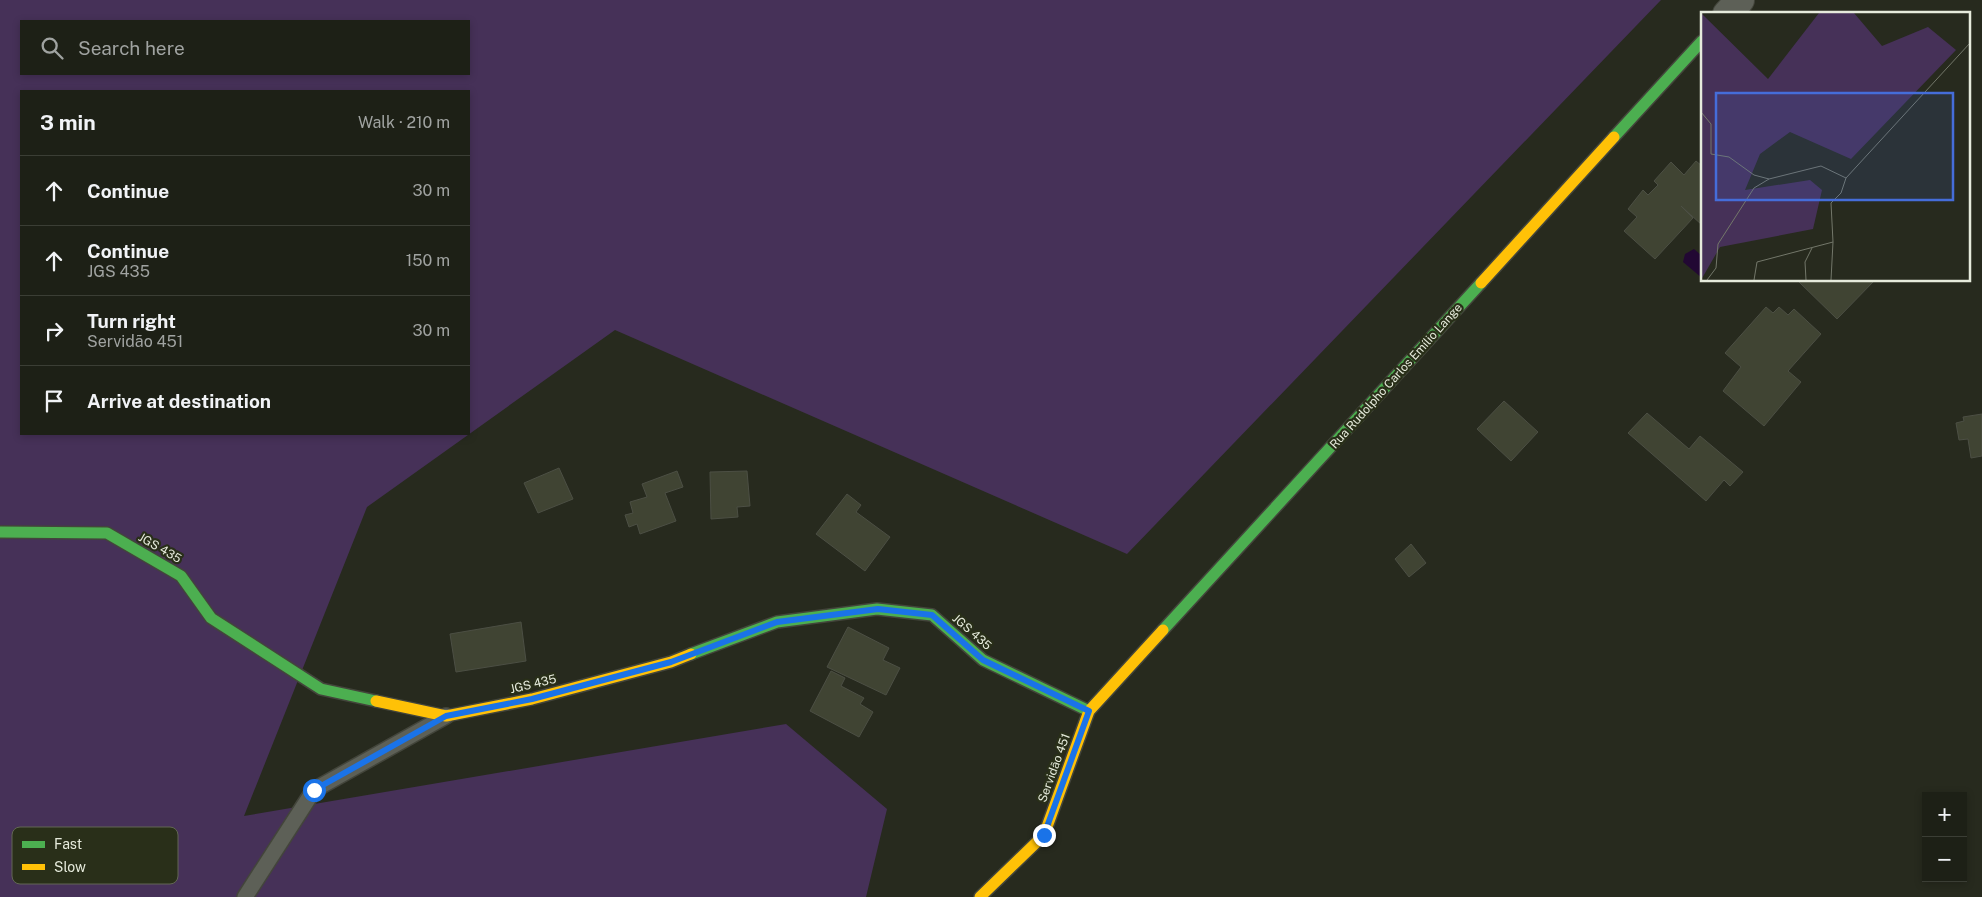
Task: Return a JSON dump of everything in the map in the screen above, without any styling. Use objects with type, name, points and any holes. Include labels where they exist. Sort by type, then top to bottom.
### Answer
[{"type":"street","points":[[1729,12],[1740,0]]},
{"type":"street","name":"Rua Rudolpho Carlos Emílio Lange","points":[[1089,711],[1701,42]]},
{"type":"street","name":"JGS 435","points":[[0,532],[107,533],[182,576],[210,618],[321,689],[446,716],[532,699],[671,662],[777,622],[878,609],[932,615],[983,660],[1089,711]]},
{"type":"street","name":"Servidão 451","points":[[980,897],[1044,835],[1089,711]]},
{"type":"lane","points":[[245,897],[314,790],[446,716]]},
{"type":"shaded area","points":[[0,0],[1661,0],[1127,554],[615,330],[470,433],[470,90],[20,90],[20,435],[468,435],[367,507],[244,816],[786,724],[887,809],[866,897],[0,897]]},
{"type":"shaded area","points":[[1694,249],[1701,255],[1701,277],[1683,262],[1685,254]]},
{"type":"building","points":[[1696,161],[1701,165],[1701,224],[1681,206],[1693,218],[1655,259],[1624,231],[1637,217],[1628,209],[1643,190],[1648,195],[1658,185],[1654,181],[1671,162],[1684,175]]},
{"type":"building","points":[[1798,281],[1874,281],[1837,319]]},
{"type":"building","points":[[1766,307],[1773,313],[1779,307],[1788,315],[1794,309],[1821,334],[1788,371],[1801,382],[1764,426],[1723,391],[1741,367],[1725,353]]},
{"type":"building","points":[[1504,401],[1538,432],[1511,461],[1477,429]]},
{"type":"building","points":[[1647,413],[1689,449],[1700,436],[1743,472],[1730,486],[1724,480],[1706,501],[1628,433]]},
{"type":"building","points":[[1982,414],[1982,456],[1971,458],[1968,439],[1959,440],[1956,423],[1964,421],[1963,417]]},
{"type":"building","points":[[559,468],[573,499],[538,513],[524,483]]},
{"type":"building","points":[[677,471],[683,487],[665,493],[676,521],[640,534],[637,524],[629,527],[625,515],[633,513],[630,502],[647,497],[642,484]]},
{"type":"building","points":[[747,471],[750,506],[737,507],[738,517],[711,519],[710,472]]},
{"type":"building","points":[[847,494],[861,505],[856,512],[890,537],[865,571],[816,534]]},
{"type":"building","points":[[1411,544],[1426,563],[1409,577],[1395,559]]},
{"type":"building","points":[[521,622],[526,661],[456,672],[450,634]]},
{"type":"building","points":[[848,627],[889,648],[883,660],[900,668],[886,695],[827,667]]},
{"type":"building","points":[[831,671],[845,678],[841,686],[864,698],[860,704],[873,712],[859,737],[810,711]]},
{"type":"traffic: fast","points":[[1614,137],[1701,42]]},
{"type":"traffic: fast","points":[[1163,630],[1481,283]]},
{"type":"traffic: fast","points":[[0,532],[107,533],[181,576],[211,618],[321,689],[376,701]]},
{"type":"traffic: fast","points":[[691,654],[777,622],[877,609],[932,615],[983,660],[1089,711]]},
{"type":"traffic: slow","points":[[1481,283],[1614,137]]},
{"type":"traffic: slow","points":[[980,897],[1044,835],[1089,711],[1163,630]]},
{"type":"traffic: slow","points":[[376,701],[446,716],[532,699],[671,662],[691,654]]},
{"type":"route","points":[[314,790],[446,716],[532,699],[671,662],[777,622],[878,609],[932,615],[983,660],[1089,711],[1044,835]]}]
